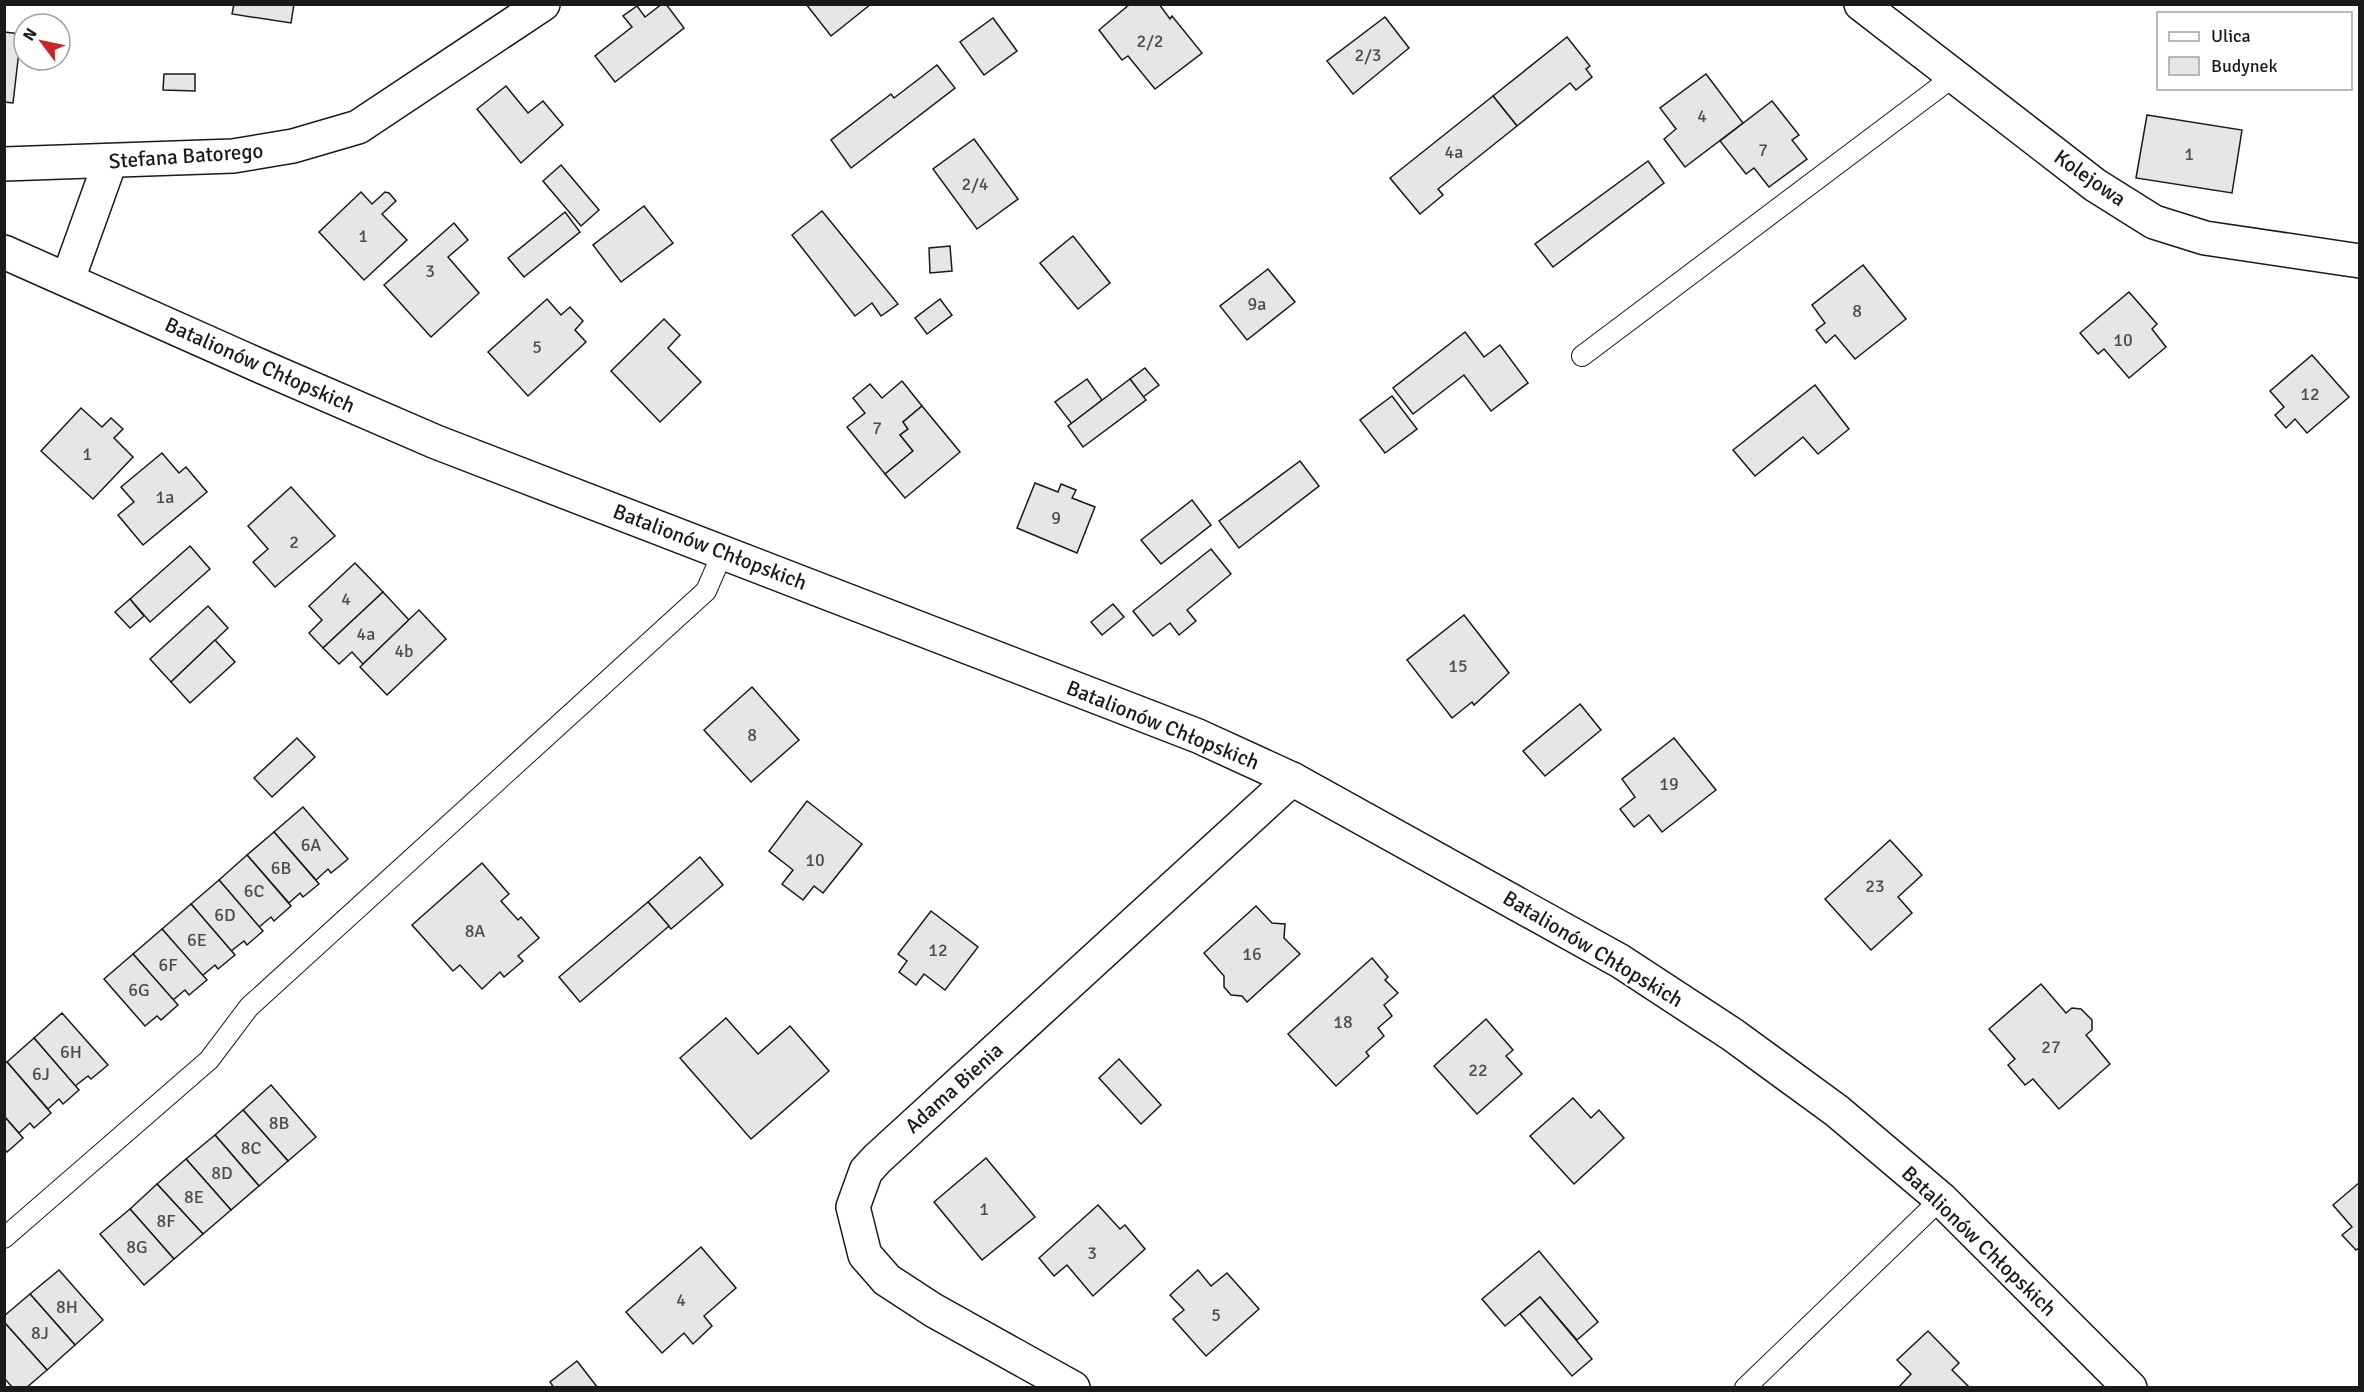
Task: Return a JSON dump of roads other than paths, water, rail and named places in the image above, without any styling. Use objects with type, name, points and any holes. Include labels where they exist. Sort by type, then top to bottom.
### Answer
[{"type":"street","name":"Stefana Batorego","points":[[4,164],[233,156],[292,146],[358,127],[543,4]]},
{"type":"street","name":"Kolejowa","points":[[1861,4],[2096,185],[2154,222],[2205,238],[2360,261]]},
{"type":"street","points":[[68,279],[110,162]]},
{"type":"street","name":"Batalionów Chłopskich","points":[[4,252],[436,442],[1198,736],[1292,779],[1620,961],[1733,1035],[1837,1111],[1941,1199],[2130,1388]]},
{"type":"street","name":"Adama Bienia","points":[[1073,1388],[933,1310],[887,1280],[865,1255],[852,1207],[866,1171],[877,1159],[1292,779]]},
{"type":"lane","points":[[1582,356],[1953,77]]},
{"type":"lane","points":[[4,1238],[209,1060],[249,1007],[706,591],[723,552]]},
{"type":"lane","points":[[1745,1388],[1941,1199]]}]
